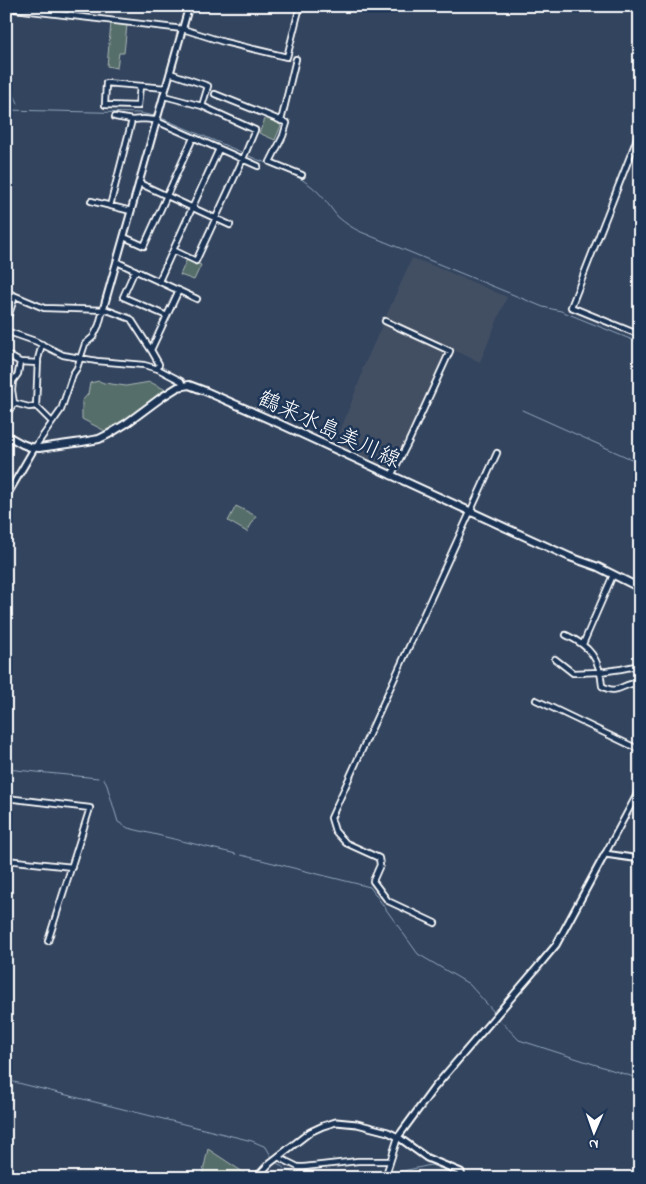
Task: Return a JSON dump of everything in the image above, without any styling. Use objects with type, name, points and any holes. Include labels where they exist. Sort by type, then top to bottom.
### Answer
[{"type":"main road","name":"鶴来水島美川線","points":[[183,386],[189,385],[205,391],[570,557],[598,567],[640,588]]},
{"type":"main road","points":[[6,435],[34,448],[99,439],[128,423],[162,397],[183,386]]},
{"type":"street","points":[[70,15],[71,6]]},
{"type":"street","points":[[6,497],[34,448],[62,410],[72,374],[77,368],[85,344],[93,337],[99,325],[190,6]]},
{"type":"street","points":[[6,8],[182,30],[287,57],[300,6]]},
{"type":"street","points":[[282,120],[296,59]]},
{"type":"street","points":[[170,74],[208,86],[202,106]]},
{"type":"street","points":[[140,86],[138,106],[105,105],[106,83],[166,88]]},
{"type":"street","points":[[215,94],[287,122],[283,136],[270,162],[302,175]]},
{"type":"street","points":[[164,96],[202,106],[255,130],[196,261],[173,250]]},
{"type":"street","points":[[115,117],[132,120],[157,118],[194,138],[258,166]]},
{"type":"street","points":[[110,206],[132,120]]},
{"type":"street","points":[[640,126],[638,142],[571,308],[640,335]]},
{"type":"street","points":[[124,237],[144,246],[194,138]]},
{"type":"street","points":[[159,281],[219,149]]},
{"type":"street","points":[[139,184],[230,225]]},
{"type":"street","points":[[91,201],[131,211]]},
{"type":"street","points":[[116,262],[197,299]]},
{"type":"street","points":[[134,270],[123,297],[167,316]]},
{"type":"street","points":[[151,350],[179,290]]},
{"type":"street","points":[[6,292],[44,308],[108,310],[131,319],[159,364],[158,369]]},
{"type":"street","points":[[6,322],[15,296]]},
{"type":"street","points":[[385,321],[450,352],[391,476]]},
{"type":"street","points":[[6,331],[42,344],[64,355],[114,363],[144,365],[158,369],[181,381],[183,386]]},
{"type":"street","points":[[42,344],[38,363],[36,406],[52,422]]},
{"type":"street","points":[[6,354],[20,362],[38,363]]},
{"type":"street","points":[[6,415],[14,403],[13,381],[18,374],[20,362]]},
{"type":"street","points":[[14,403],[30,407],[36,406]]},
{"type":"street","points":[[435,923],[388,901],[372,881],[380,865],[379,858],[346,843],[336,831],[331,818],[497,453]]},
{"type":"street","points":[[583,644],[613,575]]},
{"type":"street","points":[[566,635],[589,649],[600,672],[603,688],[618,690],[630,684],[640,683]]},
{"type":"street","points":[[556,659],[573,673],[600,672],[640,665]]},
{"type":"street","points":[[536,700],[640,749]]},
{"type":"street","points":[[386,1177],[398,1137],[434,1088],[556,945],[638,796],[640,783]]},
{"type":"street","points":[[6,798],[90,808],[48,941]]},
{"type":"street","points":[[605,854],[640,859]]},
{"type":"street","points":[[6,860],[72,867]]},
{"type":"street","points":[[256,1178],[272,1162],[310,1132],[336,1122],[365,1126],[388,1132],[427,1158],[461,1175]]},
{"type":"street","points":[[278,1157],[304,1167],[358,1161],[390,1161]]},
{"type":"street","points":[[456,1178],[461,1175]]},
{"type":"shaded area","points":[[412,258],[507,297],[480,362],[451,349],[391,473],[335,445],[362,370]]},
{"type":"green space","points":[[111,23],[127,25],[124,53],[119,53],[117,68],[107,66]]},
{"type":"green space","points":[[266,117],[282,123],[275,140],[259,133]]},
{"type":"green space","points":[[187,259],[201,265],[194,280],[180,275]]},
{"type":"green space","points":[[99,381],[126,386],[150,382],[166,390],[107,432],[82,419],[82,401],[88,394],[90,383]]},
{"type":"green space","points":[[236,506],[256,516],[247,532],[228,521]]},
{"type":"green space","points":[[208,1149],[246,1174],[244,1178],[207,1178],[202,1176]]},
{"type":"waterway","points":[[6,78],[18,103]]},
{"type":"waterway","points":[[6,110],[139,113],[155,116]]},
{"type":"waterway","points":[[159,117],[241,152]]},
{"type":"waterway","points":[[249,156],[303,180],[324,198],[338,217],[358,230],[543,307],[561,311],[640,343]]},
{"type":"waterway","points":[[522,410],[640,463]]},
{"type":"waterway","points":[[6,769],[98,778]]},
{"type":"waterway","points":[[104,779],[118,822],[128,828],[236,854]]},
{"type":"waterway","points":[[241,855],[370,887],[418,954],[469,984],[494,1012]]},
{"type":"waterway","points":[[498,1018],[519,1040],[640,1079]]},
{"type":"waterway","points":[[6,1080],[252,1141],[266,1147],[273,1159]]},
{"type":"waterway","points":[[276,1162],[286,1170],[308,1178]]},
{"type":"waterway","points":[[392,1178],[398,1172],[431,1165],[452,1173]]}]
